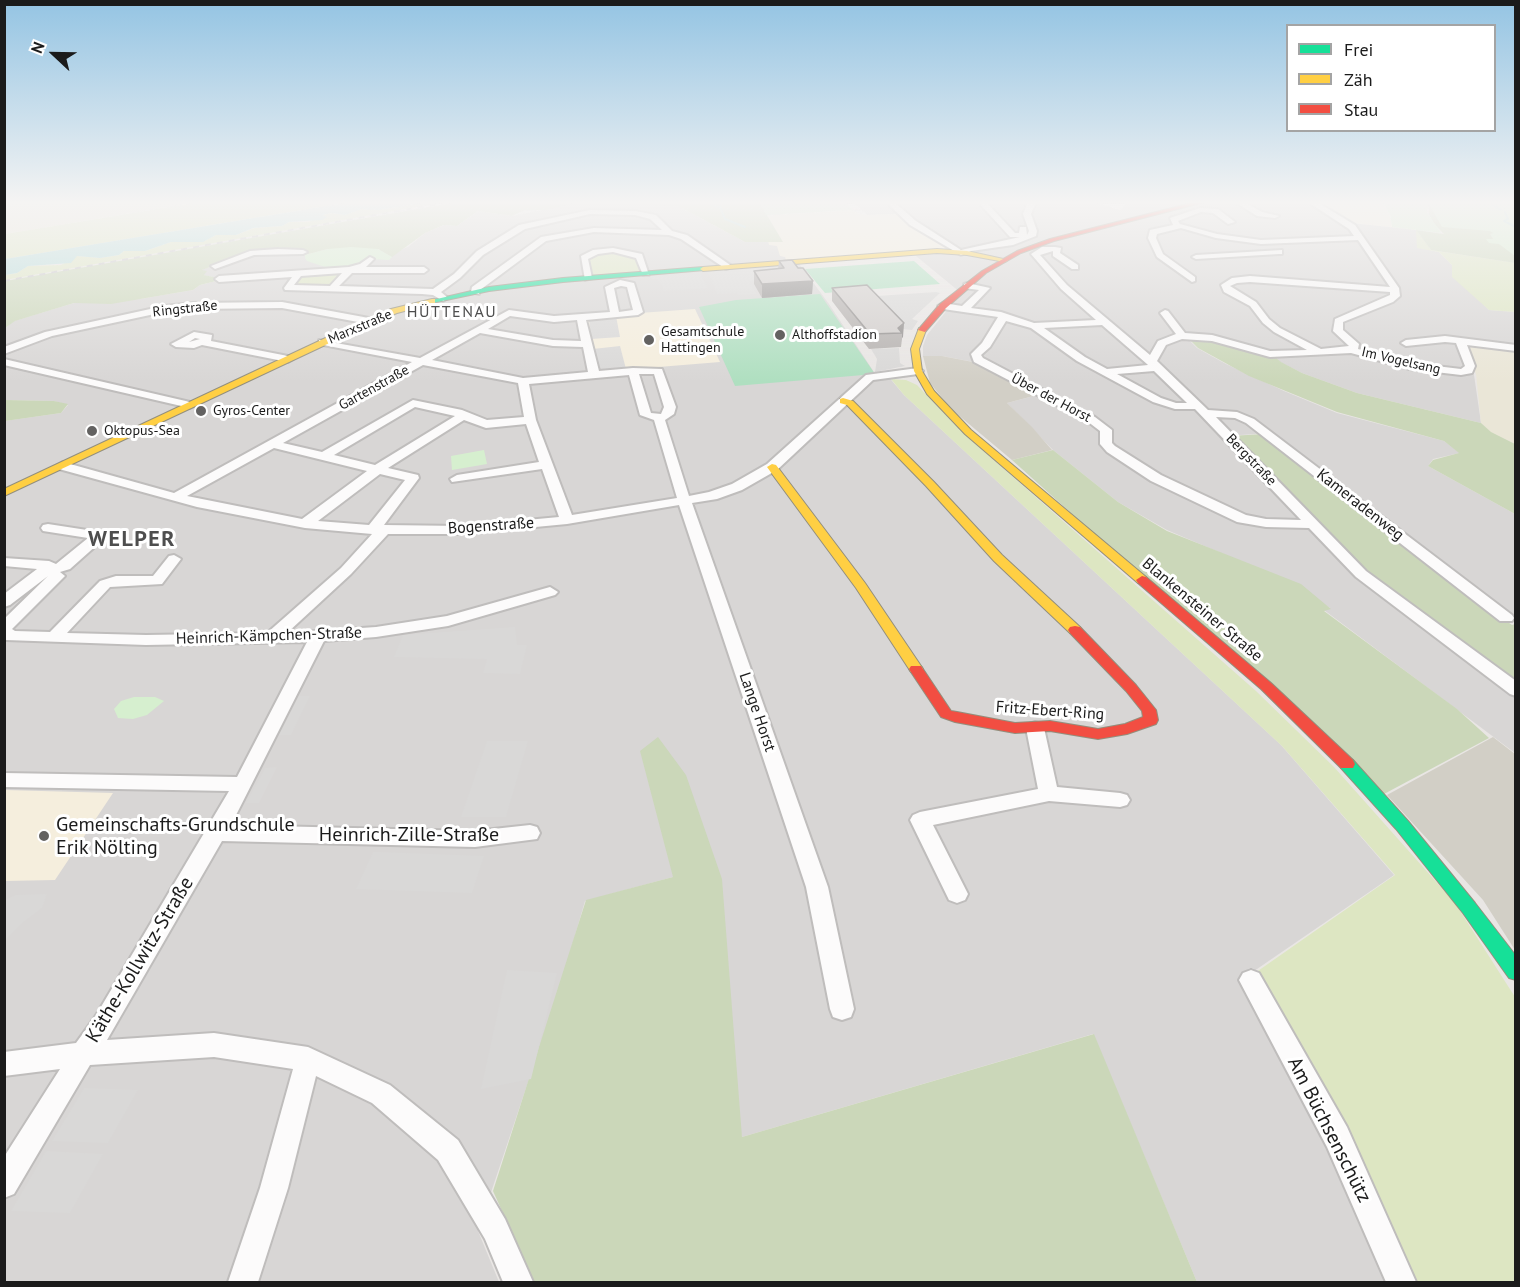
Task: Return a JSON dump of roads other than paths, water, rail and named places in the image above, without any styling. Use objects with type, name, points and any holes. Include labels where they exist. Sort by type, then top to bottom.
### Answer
[{"type":"street","points":[[215,266],[227,262]]},
{"type":"street","points":[[333,288],[350,270],[361,267],[367,262]]},
{"type":"street","points":[[297,274],[288,288],[333,288],[439,295],[472,262]]},
{"type":"street","points":[[476,292],[476,289],[512,262]]},
{"type":"street","points":[[586,262],[588,278]]},
{"type":"street","points":[[641,262],[646,273]]},
{"type":"street","points":[[722,262],[729,267]]},
{"type":"street","name":"Marxstraße","points":[[4,493],[369,321],[439,295],[588,278],[618,279],[646,273],[793,262]]},
{"type":"street","points":[[919,374],[915,355],[920,335],[943,306],[1001,262]]},
{"type":"street","name":"Bergstraße","points":[[1042,262],[1064,287],[1201,409],[1361,574],[1515,690]]},
{"type":"street","name":"Bergstraße","points":[[1068,262],[1075,267]]},
{"type":"street","points":[[1169,262],[1192,279]]},
{"type":"street","points":[[1376,262],[1395,290]]},
{"type":"street","points":[[219,279],[350,270],[424,270]]},
{"type":"street","points":[[594,374],[581,318],[615,315],[639,312],[631,285],[618,279],[609,287],[615,315]]},
{"type":"street","points":[[1320,353],[1277,330],[1252,304],[1227,290],[1225,285],[1235,280],[1251,279],[1395,290]]},
{"type":"street","points":[[964,309],[986,288],[967,286]]},
{"type":"street","name":"Im Vogelsang","points":[[1395,290],[1395,296],[1390,300],[1338,321],[1337,327],[1340,333],[1355,346],[1351,350],[1410,366],[1465,372],[1470,366],[1460,341]]},
{"type":"street","name":"Ringstraße","points":[[4,351],[49,334],[164,309],[192,306],[282,305],[369,321]]},
{"type":"street","points":[[943,306],[998,314],[1034,326],[1105,322]]},
{"type":"street","name":"Gartenstraße","points":[[176,497],[509,313],[543,318],[581,318]]},
{"type":"street","points":[[1165,313],[1182,336]]},
{"type":"street","name":"Über der Horst","points":[[1003,317],[986,345],[978,352],[978,360],[1091,419],[1106,430],[1106,444],[1111,449],[1156,478],[1242,519],[1266,523],[1313,524]]},
{"type":"street","name":"Kameradenweg","points":[[1034,326],[1081,359],[1167,404],[1237,415],[1250,421],[1506,618]]},
{"type":"street","points":[[479,330],[553,344],[586,344]]},
{"type":"street","points":[[1108,372],[1154,365],[1162,343],[1182,336],[1212,338],[1270,354],[1351,350]]},
{"type":"street","name":"Im Vogelsang","points":[[1406,343],[1445,339],[1515,348]]},
{"type":"street","points":[[202,342],[288,359]]},
{"type":"street","points":[[323,342],[523,381],[633,371],[658,371],[669,401],[670,412],[659,418],[646,416],[640,402],[633,371]]},
{"type":"street","points":[[4,362],[190,405]]},
{"type":"street","name":"Bogenstraße","points":[[63,466],[231,511],[305,524],[379,530],[462,530],[567,520],[726,491],[772,466],[870,377],[919,374]]},
{"type":"street","name":"Blankensteiner Straße","points":[[919,374],[942,407],[968,432],[1266,686],[1337,754],[1409,834],[1469,908],[1515,972]]},
{"type":"street","points":[[523,381],[531,420],[567,520]]},
{"type":"street","name":"Fritz-Ebert-Ring","points":[[772,466],[861,586],[946,714],[1015,728],[1050,726],[1101,734],[1149,723],[1151,714],[1131,688],[1070,625],[998,558],[863,416],[843,401]]},
{"type":"street","points":[[324,456],[413,403],[458,412],[462,416],[486,424],[531,420]]},
{"type":"street","points":[[305,524],[378,469],[462,416]]},
{"type":"street","name":"Lange Horst","points":[[659,418],[684,500],[818,887],[842,1009]]},
{"type":"street","points":[[271,638],[346,571],[379,530],[413,478],[272,444]]},
{"type":"street","points":[[457,479],[546,465]]},
{"type":"street","points":[[39,574],[65,566],[100,536],[48,528]]},
{"type":"street","points":[[54,637],[105,584],[116,581],[157,581],[174,559]]},
{"type":"street","points":[[4,562],[49,565],[8,597]]},
{"type":"street","points":[[6,634],[57,576]]},
{"type":"street","name":"Heinrich-Kämpchen-Straße","points":[[6,634],[146,640],[318,637],[376,632],[448,621],[550,592]]},
{"type":"street","name":"Käthe-Kollwitz-Straße","points":[[4,1184],[83,1054],[104,1025],[216,833],[244,784],[318,637]]},
{"type":"street","points":[[1035,728],[1049,794]]},
{"type":"street","points":[[4,780],[244,784]]},
{"type":"street","points":[[957,894],[920,820],[1049,794],[1120,800]]},
{"type":"street","name":"Heinrich-Zille-Straße","points":[[216,833],[475,839],[530,833]]},
{"type":"street","name":"Am Büchsenschütz","points":[[1251,980],[1337,1137],[1401,1282]]},
{"type":"street","points":[[4,1064],[83,1054],[214,1045],[308,1059],[381,1094],[448,1150],[495,1229],[518,1282]]},
{"type":"street","points":[[243,1282],[274,1188],[308,1059]]},
{"type":"water","points":[[5,262],[72,262],[28,266],[17,273],[5,275]]},
{"type":"railway","points":[[4,281],[111,262]]},
{"type":"place","name":"Althoffstadion","points":[[780,335]]},
{"type":"place","name":"Gesamtschule Hattingen","points":[[649,340]]},
{"type":"place","name":"Gyros-Center","points":[[201,411]]},
{"type":"place","name":"Oktopus-Sea","points":[[92,431]]},
{"type":"place","name":"Gemeinschafts-Grundschule Erik Nölting","points":[[44,836]]},
{"type":"district","name":"HÜTTENAU","points":[[452,312]]},
{"type":"district","name":"WELPER","points":[[132,540]]}]
